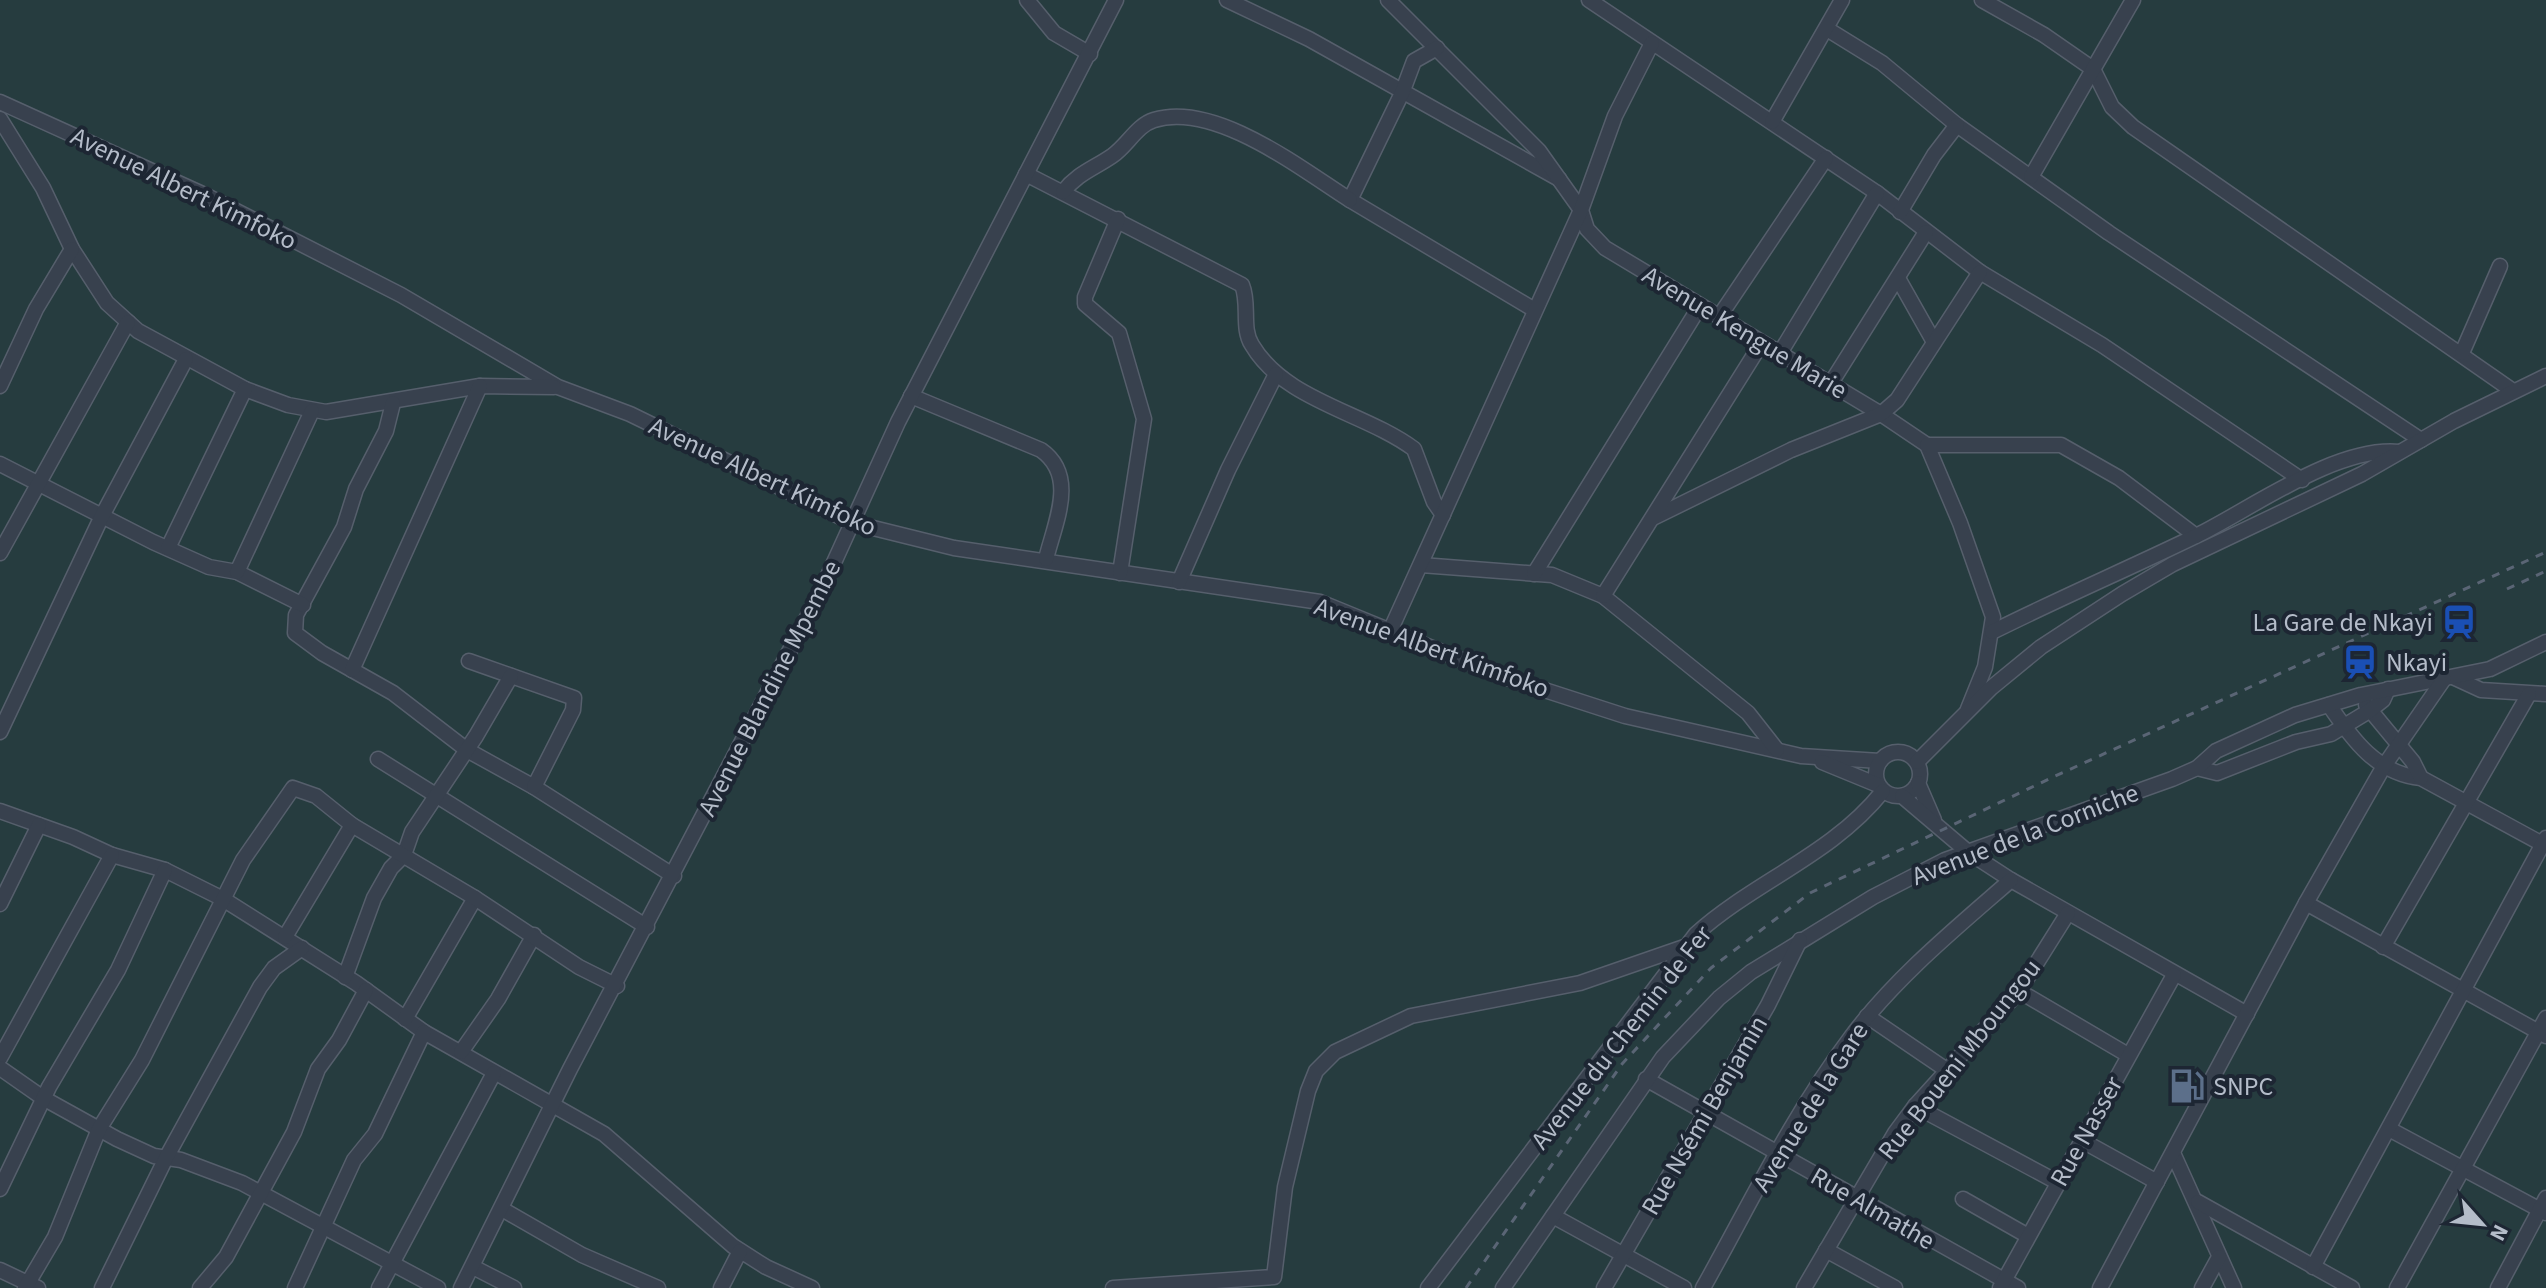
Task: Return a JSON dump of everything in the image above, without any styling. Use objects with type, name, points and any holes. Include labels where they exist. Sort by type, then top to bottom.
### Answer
[{"type":"street","points":[[1027,0],[1054,33],[1090,54]]},
{"type":"street","name":"Avenue Blandine Mpembe","points":[[461,1288],[853,523],[911,396],[1116,0]]},
{"type":"street","points":[[1227,0],[1309,39],[1559,179]]},
{"type":"street","name":"Avenue Kengue Marie","points":[[1388,0],[1488,96],[1539,151],[1581,210],[1587,229],[1605,248],[1761,344],[1831,383],[1927,445]]},
{"type":"street","points":[[1589,0],[1877,193],[1980,272],[2102,345],[2302,480]]},
{"type":"street","points":[[1772,122],[1842,0]]},
{"type":"street","points":[[1982,0],[2044,35],[2093,69],[2112,107],[2133,127],[2513,391]]},
{"type":"street","points":[[2031,177],[2133,0]]},
{"type":"street","points":[[1827,29],[1882,63],[1957,125],[2031,177],[2421,440]]},
{"type":"street","points":[[1391,629],[1533,309],[1581,210],[1615,116],[1652,43]]},
{"type":"street","points":[[1350,200],[1402,93],[1414,61],[1437,48]]},
{"type":"street","name":"Avenue Albert Kimfoko","points":[[0,102],[220,202],[401,295],[558,387],[630,414],[853,523],[954,548],[1046,559],[1320,602],[1501,676],[1625,716],[1811,757],[1880,761]]},
{"type":"street","points":[[1063,192],[1082,171],[1112,156],[1153,120],[1178,117],[1209,121],[1253,140],[1533,309]]},
{"type":"street","points":[[0,120],[43,188],[72,249],[107,303],[128,322],[186,359],[245,389],[312,411],[393,403],[480,386],[558,387]]},
{"type":"street","points":[[1900,212],[1934,155],[1957,125]]},
{"type":"street","points":[[1719,317],[1826,158]]},
{"type":"street","points":[[1026,174],[1242,285],[1248,301],[1248,336],[1276,374],[1414,449],[1434,502],[1443,515]]},
{"type":"street","points":[[1780,353],[1877,193]]},
{"type":"street","points":[[1118,219],[1085,297],[1085,304],[1119,333],[1144,419],[1120,573]]},
{"type":"street","points":[[1831,383],[1899,280],[1926,232]]},
{"type":"street","points":[[0,386],[36,309],[72,249]]},
{"type":"street","points":[[2462,353],[2500,266]]},
{"type":"street","points":[[1653,518],[1791,450],[1881,414],[1897,400],[1980,272]]},
{"type":"street","points":[[1899,280],[1934,342]]},
{"type":"street","points":[[1534,574],[1700,306]]},
{"type":"street","points":[[0,553],[128,322]]},
{"type":"street","points":[[1603,596],[1761,344]]},
{"type":"street","points":[[0,732],[102,516],[186,359]]},
{"type":"street","points":[[1179,582],[1228,470],[1276,374]]},
{"type":"street","points":[[1935,824],[1918,783],[1917,762],[1968,709],[2041,647],[2173,564],[2546,376]]},
{"type":"street","points":[[352,670],[480,386]]},
{"type":"street","points":[[168,548],[245,389]]},
{"type":"street","points":[[911,396],[1041,450],[1055,460],[1061,484],[1060,505],[1046,559]]},
{"type":"street","points":[[393,403],[386,431],[356,489],[344,527],[294,622],[295,633],[393,693],[467,750],[534,787],[674,876]]},
{"type":"street","points":[[237,572],[312,411]]},
{"type":"street","points":[[1968,709],[1985,667],[1992,632],[1990,599],[1927,445],[2061,445],[2119,478],[2196,536]]},
{"type":"street","points":[[1992,632],[2196,536],[2302,480],[2362,454],[2400,452]]},
{"type":"street","points":[[0,464],[168,548],[209,567],[237,572],[303,605]]},
{"type":"street","points":[[1421,565],[1566,579],[1603,596],[1748,713],[1777,750]]},
{"type":"street","name":"Avenue de la Corniche","points":[[1503,1288],[1646,1079],[1687,1029],[1719,998],[1800,940],[1919,872],[2197,768],[2216,751],[2295,715],[2361,695],[2490,669],[2546,642]]},
{"type":"street","points":[[469,661],[564,692],[576,702],[534,787]]},
{"type":"street","points":[[345,977],[374,898],[391,868],[404,855],[405,845],[511,676]]},
{"type":"street","points":[[2100,1288],[2306,903],[2384,766],[2399,746],[2450,679],[2481,690],[2546,694]]},
{"type":"street","name":"Avenue de la Corniche","points":[[2197,768],[2217,773],[2345,727],[2383,700],[2388,689]]},
{"type":"street","points":[[2383,947],[2529,694]]},
{"type":"street","points":[[2361,695],[2369,711],[2421,778]]},
{"type":"street","points":[[2313,1267],[2545,843],[2421,778],[2402,776],[2384,766],[2358,745],[2329,705]]},
{"type":"street","points":[[1917,762],[1902,752],[1889,753],[1880,761],[1875,773],[1880,788],[1902,796],[1968,852],[2011,880],[2247,1014]]},
{"type":"street","name":"Avenue Albert Kimfoko","points":[[1811,757],[1880,788]]},
{"type":"street","points":[[378,759],[647,927]]},
{"type":"street","points":[[1902,796],[1918,783]]},
{"type":"street","points":[[0,1270],[30,1287],[71,1201],[99,1129],[142,1060],[255,838],[293,788],[316,796],[352,825],[475,898],[579,967],[617,986]]},
{"type":"street","name":"Avenue du Chemin de Fer","points":[[1428,1288],[1684,947],[1711,920],[1794,868],[1855,823],[1880,788]]},
{"type":"street","points":[[0,811],[112,855],[165,870],[223,899],[366,990],[424,1032],[620,1146],[740,1251],[812,1288]]},
{"type":"street","points":[[0,904],[39,825]]},
{"type":"street","points":[[285,937],[352,825]]},
{"type":"street","points":[[0,1058],[112,855]]},
{"type":"street","points":[[0,1189],[43,1098],[118,970],[165,870]]},
{"type":"street","name":"Avenue de la Gare","points":[[1703,1288],[1778,1152],[1827,1071],[1867,1016],[2011,880]]},
{"type":"street","points":[[405,1019],[475,898]]},
{"type":"street","points":[[2306,903],[2542,1034]]},
{"type":"street","name":"Rue Boueni Mboungou","points":[[1804,1288],[1854,1198],[1915,1106],[2019,991],[2068,913]]},
{"type":"street","points":[[461,1052],[498,999],[534,935]]},
{"type":"street","name":"Rue Nsémi Benjamin","points":[[1604,1288],[1703,1111],[1768,1005],[1800,940]]},
{"type":"street","points":[[1113,1288],[1274,1277],[1287,1177],[1308,1091],[1316,1071],[1335,1052],[1411,1016],[1580,983],[1684,947]]},
{"type":"street","points":[[102,1288],[166,1158],[260,987],[274,968],[302,948]]},
{"type":"street","name":"Rue Nasser","points":[[2007,1286],[2028,1236],[2174,975]]},
{"type":"street","points":[[200,1288],[226,1257],[294,1132],[318,1069],[339,1040],[366,990]]},
{"type":"street","points":[[2019,991],[2128,1055]]},
{"type":"street","points":[[1867,1016],[1948,1071]]},
{"type":"street","points":[[2397,1288],[2460,1168],[2542,1034],[2546,1018]]},
{"type":"street","points":[[295,1288],[354,1160],[375,1134],[424,1032]]},
{"type":"street","points":[[0,1068],[43,1098],[99,1129],[154,1156],[189,1163],[261,1192],[438,1288]]},
{"type":"street","points":[[379,1288],[394,1266],[494,1073]]},
{"type":"street","name":"Rue Almathe","points":[[1646,1079],[2007,1286]]},
{"type":"street","points":[[1915,1106],[2057,1182]]},
{"type":"street","points":[[2389,1129],[2460,1168],[2544,1207],[2498,1288]]},
{"type":"street","points":[[2081,1140],[2157,1182]]},
{"type":"street","points":[[2173,1153],[2198,1202],[2234,1288]]},
{"type":"street","points":[[1963,1199],[2028,1236]]},
{"type":"street","points":[[2198,1202],[2352,1288]]},
{"type":"street","points":[[502,1209],[582,1255],[658,1288]]},
{"type":"street","points":[[1553,1216],[1684,1288]]},
{"type":"street","points":[[1826,1250],[1895,1288]]},
{"type":"street","points":[[721,1288],[740,1251]]},
{"type":"street","points":[[2202,1288],[2219,1257]]},
{"type":"street","points":[[473,1267],[514,1288]]},
{"type":"green space","points":[[0,0],[2546,0],[2546,1288],[0,1288]]},
{"type":"railway","points":[[1466,1288],[1622,1064],[1711,968],[1810,893],[2051,778],[2546,552]]},
{"type":"railway","points":[[2507,589],[2546,571]]},
{"type":"place","name":"La Gare de Nkayi","points":[[2459,622]]},
{"type":"place","name":"Nkayi","points":[[2360,662]]},
{"type":"place","name":"SNPC","points":[[2187,1086]]}]
